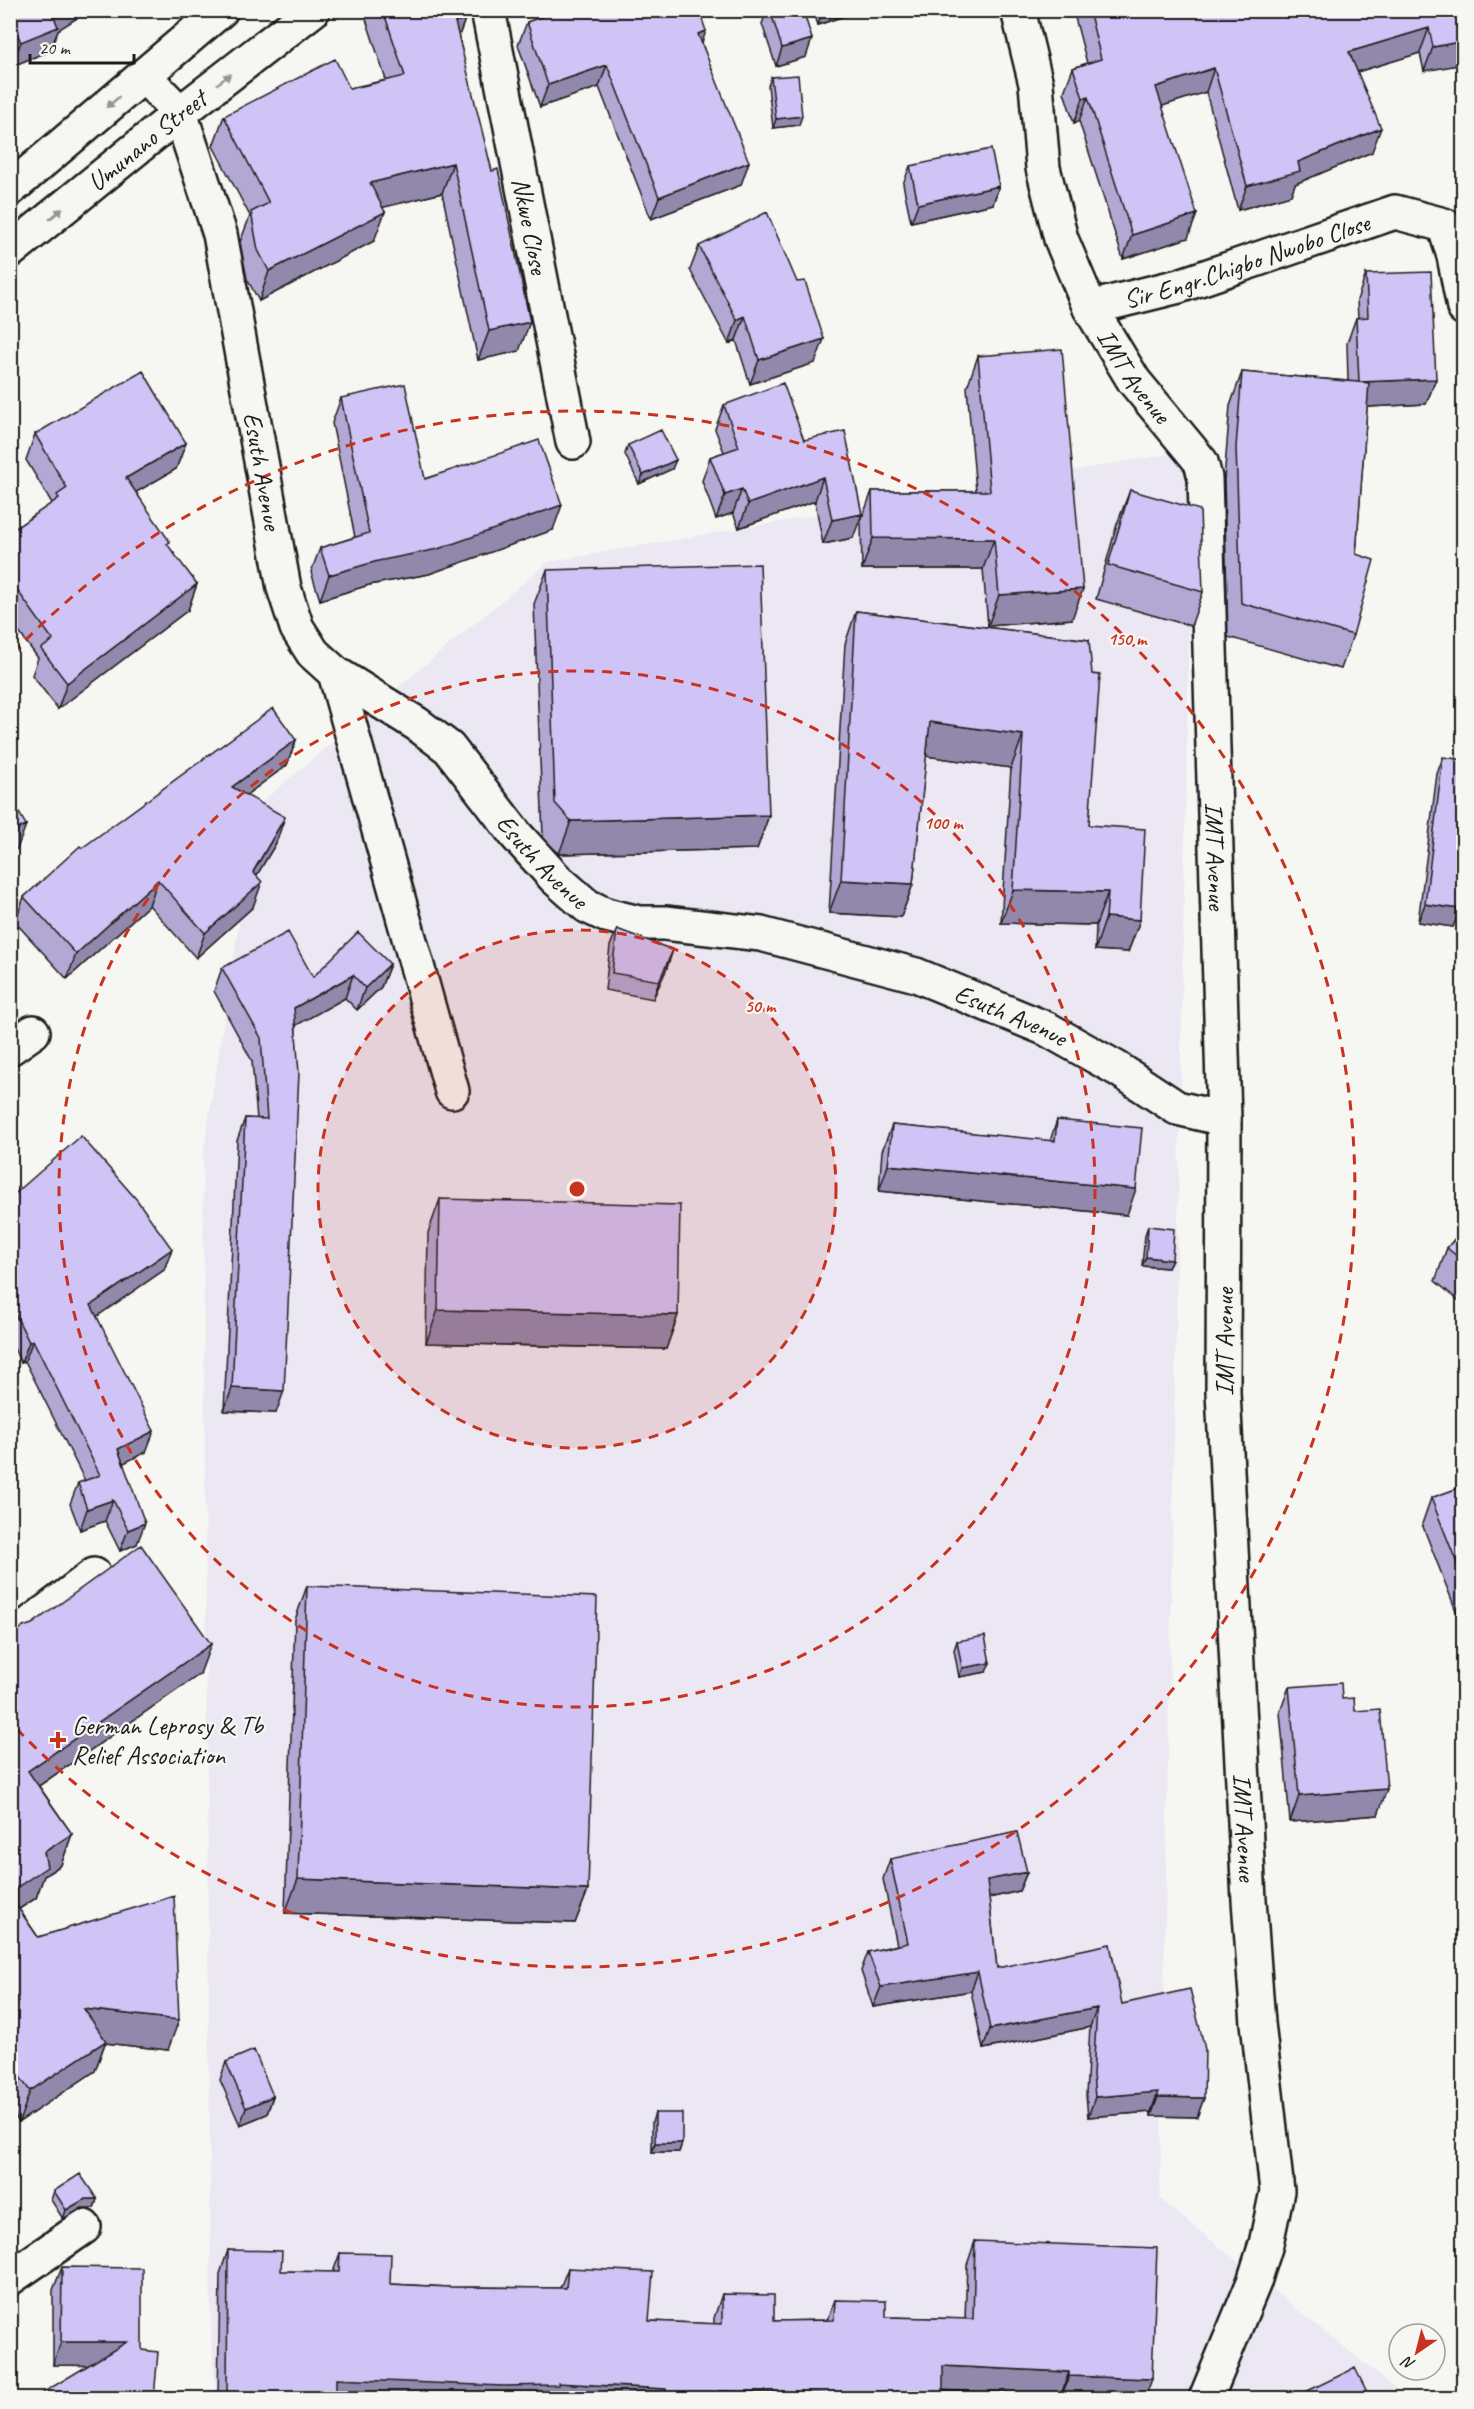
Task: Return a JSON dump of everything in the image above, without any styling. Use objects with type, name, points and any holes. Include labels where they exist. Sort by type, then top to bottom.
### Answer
[{"type":"street","name":"Umunano Street","points":[[10,189],[222,10]]},
{"type":"street","name":"Umunano Street","points":[[10,251],[180,112],[313,10]]},
{"type":"street","name":"Nkwe Close","points":[[488,10],[573,442]]},
{"type":"street","name":"Sir Engr.Chigbo Nwobo Close","points":[[1018,10],[1036,84],[1043,168],[1061,239],[1090,308],[1179,286],[1395,212],[1444,225],[1454,256],[1464,308]]},
{"type":"street","points":[[144,76],[180,112]]},
{"type":"street","name":"Esuth Avenue","points":[[180,112],[220,234],[285,588],[297,628],[313,653],[335,673],[417,724],[448,748],[516,835],[555,878],[587,906],[606,915],[639,923],[665,923],[761,934],[916,975],[1047,1029],[1118,1069],[1177,1108],[1224,1119]]},
{"type":"street","name":"IMT Avenue","points":[[1090,308],[1134,381],[1201,462],[1205,478],[1224,1119],[1224,1415],[1249,1900],[1258,2023],[1276,2191],[1266,2244],[1254,2282],[1206,2398]]},
{"type":"street","points":[[335,673],[452,1091]]},
{"type":"street","points":[[10,1639],[94,1575]]},
{"type":"street","points":[[10,2278],[84,2227]]},
{"type":"shaded area","points":[[1192,450],[1160,2199],[1407,2398],[216,2398],[211,2334],[203,1157],[257,806],[548,562]]},
{"type":"building","points":[[10,10],[58,10],[53,14],[58,27],[21,42],[10,18]]},
{"type":"building","points":[[383,10],[462,10],[465,19],[455,22],[492,171],[498,169],[530,322],[489,331],[453,163],[370,183],[385,212],[269,271],[258,250],[251,212],[269,203],[224,116],[335,59],[350,89],[405,76]]},
{"type":"building","points":[[561,10],[699,10],[706,31],[698,34],[749,162],[659,197],[607,65],[548,85],[527,22]]},
{"type":"building","points":[[770,10],[803,10],[812,39],[782,48]]},
{"type":"building","points":[[1089,10],[1464,10],[1464,41],[1433,47],[1429,28],[1349,52],[1381,128],[1298,162],[1300,171],[1247,186],[1214,68],[1156,87],[1197,214],[1132,235],[1088,97],[1083,98],[1073,68],[1101,59]]},
{"type":"building","points":[[798,75],[802,116],[776,119],[771,77]]},
{"type":"building","points":[[991,149],[999,186],[918,204],[910,166]]},
{"type":"building","points":[[767,212],[797,282],[805,281],[824,339],[759,360],[745,316],[737,320],[699,246]]},
{"type":"building","points":[[1431,272],[1436,379],[1359,382],[1356,318],[1368,317],[1366,274]]},
{"type":"building","points":[[1062,349],[1083,589],[999,595],[994,539],[873,538],[872,491],[990,491],[978,356]]},
{"type":"building","points":[[143,371],[186,443],[126,478],[170,542],[167,544],[197,584],[67,683],[41,649],[53,640],[10,580],[10,532],[59,498],[57,495],[67,488],[35,434]]},
{"type":"building","points":[[1242,372],[1369,383],[1356,554],[1374,560],[1353,635],[1241,603],[1236,447]]},
{"type":"building","points":[[783,383],[804,440],[845,431],[862,514],[832,520],[823,477],[748,504],[742,489],[725,495],[710,457],[739,447],[724,405]]},
{"type":"building","points":[[405,384],[425,479],[539,440],[562,505],[438,549],[378,561],[329,575],[320,548],[369,533],[341,398]]},
{"type":"building","points":[[661,430],[676,460],[643,475],[628,445]]},
{"type":"building","points":[[1130,490],[1200,510],[1203,592],[1108,565]]},
{"type":"building","points":[[760,564],[769,815],[571,821],[555,803],[547,570]]},
{"type":"building","points":[[856,611],[1089,640],[1092,674],[1100,675],[1089,825],[1145,829],[1140,920],[1106,917],[1108,892],[1013,890],[1023,735],[930,722],[913,884],[841,880]]},
{"type":"building","points":[[273,708],[296,740],[232,787],[285,817],[253,872],[262,882],[205,933],[158,880],[76,954],[24,897],[80,846],[82,848]]},
{"type":"building","points":[[1443,757],[1464,760],[1464,878],[1460,909],[1425,904]]},
{"type":"building","points":[[10,797],[26,825],[10,833]]},
{"type":"building","points":[[617,929],[673,950],[659,981],[612,973]]},
{"type":"building","points":[[288,932],[313,977],[358,932],[390,964],[365,988],[353,975],[294,1008],[299,1073],[284,1391],[232,1388],[245,1118],[267,1119],[261,1038],[222,968]]},
{"type":"building","points":[[1057,1120],[1142,1128],[1136,1189],[888,1165],[892,1125],[1055,1141]]},
{"type":"building","points":[[81,1136],[137,1200],[172,1249],[91,1305],[154,1431],[118,1449],[145,1523],[128,1530],[113,1500],[87,1509],[78,1483],[100,1475],[33,1340],[29,1342],[10,1303],[10,1198]]},
{"type":"building","points":[[440,1199],[680,1205],[678,1315],[438,1310]]},
{"type":"building","points":[[1148,1226],[1174,1229],[1172,1260],[1146,1257]]},
{"type":"building","points":[[1464,1228],[1464,1262],[1447,1248]]},
{"type":"building","points":[[1464,1486],[1464,1581],[1431,1498]]},
{"type":"building","name":"German Leprosy & Tb Relief Association","points":[[141,1545],[211,1644],[28,1771],[72,1834],[44,1852],[47,1867],[10,1892],[10,1636],[32,1624]]},
{"type":"building","points":[[307,1586],[597,1597],[588,1890],[298,1879]]},
{"type":"building","points":[[985,1636],[990,1663],[962,1668],[957,1641]]},
{"type":"building","points":[[1341,1683],[1342,1699],[1354,1698],[1355,1711],[1380,1709],[1387,1789],[1299,1796],[1289,1687]]},
{"type":"building","points":[[1017,1832],[1027,1872],[987,1880],[997,1968],[1110,1944],[1122,2004],[1190,1989],[1205,2049],[1204,2098],[1158,2097],[1158,2092],[1095,2097],[1093,2075],[1097,2008],[990,2029],[978,1972],[881,1987],[868,1952],[908,1943],[890,1859]]},
{"type":"building","points":[[10,1896],[38,1937],[174,1896],[179,2020],[84,2009],[106,2041],[30,2091],[10,2063],[10,2025],[14,2023],[10,2019]]},
{"type":"building","points":[[254,2050],[273,2096],[246,2108],[226,2062]]},
{"type":"building","points":[[655,2113],[682,2113],[682,2143],[655,2143]]},
{"type":"building","points":[[80,2174],[97,2199],[85,2199],[66,2210],[54,2191]]},
{"type":"building","points":[[975,2241],[1157,2248],[1152,2379],[1069,2376],[1069,2372],[943,2366],[943,2398],[833,2397],[833,2394],[719,2391],[719,2395],[666,2393],[666,2389],[558,2383],[558,2385],[503,2386],[336,2379],[336,2398],[227,2398],[228,2250],[282,2251],[281,2271],[339,2272],[340,2253],[391,2254],[390,2284],[566,2288],[568,2268],[653,2272],[649,2321],[722,2324],[722,2294],[774,2295],[774,2321],[834,2320],[835,2300],[886,2301],[886,2317],[973,2319]]},
{"type":"building","points":[[62,2267],[142,2268],[142,2350],[158,2352],[154,2398],[34,2398],[127,2342],[61,2342]]},
{"type":"building","points":[[1355,2368],[1370,2398],[1293,2398]]},
{"type":"place","name":"German Leprosy & Tb Relief Association","points":[[58,1740]]}]
